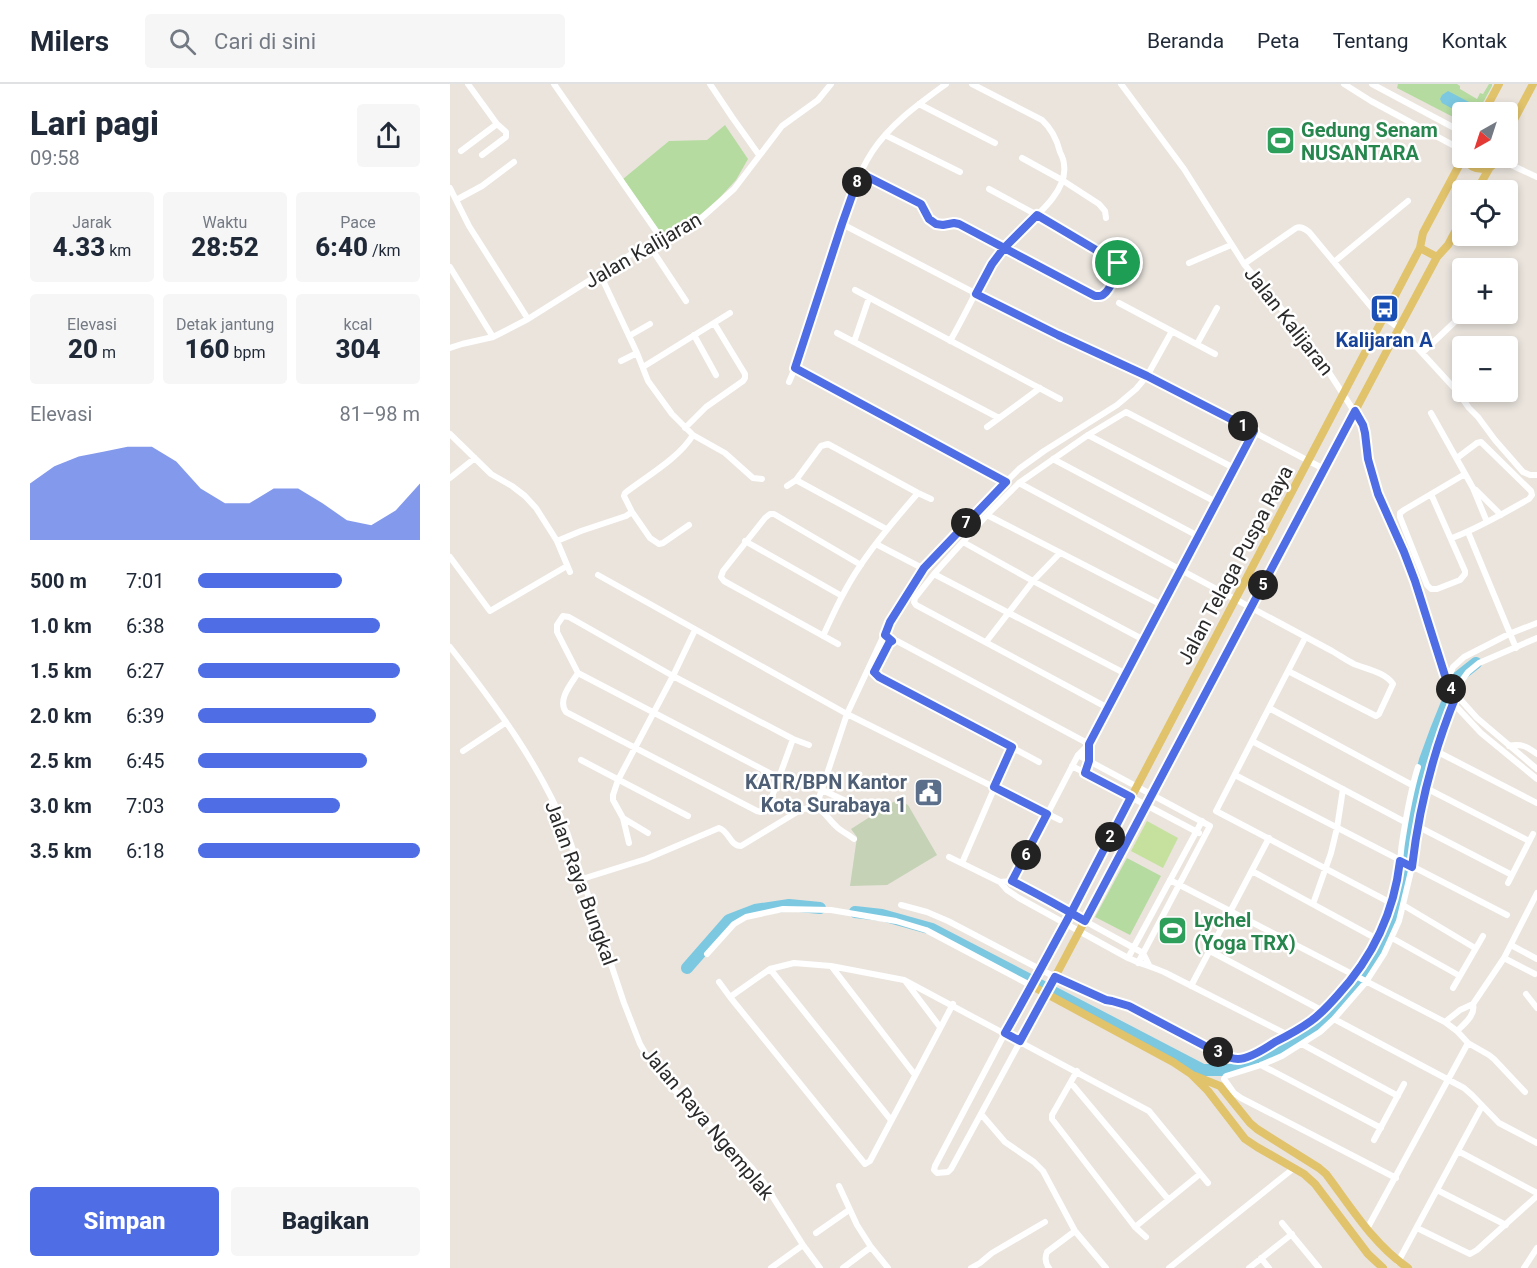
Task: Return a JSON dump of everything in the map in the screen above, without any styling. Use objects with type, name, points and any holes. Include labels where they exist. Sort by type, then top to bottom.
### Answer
[{"type":"main road","points":[[1489,102],[1499,84]]},
{"type":"main road","points":[[1518,112],[1533,84]]},
{"type":"main road","name":"Jalan Telaga Puspa Raya","points":[[1033,984],[1420,248],[1423,233],[1458,168]]},
{"type":"main road","name":"Jalan Telaga Puspa Raya","points":[[1047,992],[1437,257],[1452,238]]},
{"type":"main road","points":[[1420,248],[1437,257]]},
{"type":"main road","points":[[1033,984],[1191,1074],[1208,1091],[1245,1139],[1294,1168],[1315,1185],[1368,1254],[1382,1268]]},
{"type":"main road","points":[[1191,1074],[1215,1083],[1226,1092],[1257,1129],[1326,1174],[1379,1244],[1408,1268]]},
{"type":"main road","points":[[1208,1091],[1215,1083]]},
{"type":"street","points":[[468,84],[497,124],[506,132],[506,137],[482,154]]},
{"type":"street","points":[[554,84],[661,238]]},
{"type":"street","points":[[710,84],[759,155]]},
{"type":"street","name":"Jalan Kalijaran","points":[[450,348],[493,337],[528,319],[661,238],[704,217],[734,189],[782,126],[818,100],[831,84]]},
{"type":"street","points":[[789,382],[860,173],[885,135],[919,104],[946,84]]},
{"type":"street","points":[[950,341],[992,264],[1004,248],[1050,202],[1062,180],[1064,165],[1059,147],[1048,126],[1042,120],[972,84]]},
{"type":"street","name":"Jalan Kalijaran","points":[[1121,84],[1184,170],[1244,264],[1310,343],[1363,425],[1368,459],[1378,494],[1404,552],[1452,689]]},
{"type":"street","points":[[1344,84],[1452,145]]},
{"type":"street","points":[[1372,84],[1452,127]]},
{"type":"street","points":[[919,104],[995,143]]},
{"type":"street","points":[[461,151],[497,124]]},
{"type":"street","points":[[885,135],[960,172]]},
{"type":"street","points":[[1022,158],[1062,180],[1101,206],[1106,218]]},
{"type":"street","points":[[456,201],[482,186],[514,162]]},
{"type":"street","points":[[1518,168],[1537,177]]},
{"type":"street","points":[[860,173],[921,204],[929,219],[936,224],[959,224],[1095,296],[1105,294],[1118,270],[1118,263],[989,189]]},
{"type":"street","points":[[450,188],[469,226],[528,319]]},
{"type":"street","points":[[1334,262],[1408,201]]},
{"type":"street","points":[[842,224],[1058,335],[1147,376],[1324,469]]},
{"type":"street","points":[[1244,264],[1299,227],[1305,229],[1369,305],[1399,328],[1422,352],[1523,472],[1537,475]]},
{"type":"street","points":[[649,245],[686,301]]},
{"type":"street","points":[[1189,263],[1231,245]]},
{"type":"street","points":[[450,267],[493,337]]},
{"type":"street","points":[[600,274],[638,353],[651,388],[693,435],[735,460],[753,478],[762,479]]},
{"type":"street","points":[[855,290],[1060,399]]},
{"type":"street","points":[[854,342],[869,298]]},
{"type":"street","points":[[1119,303],[1215,354]]},
{"type":"street","points":[[1197,344],[1217,308]]},
{"type":"street","points":[[643,367],[730,313]]},
{"type":"street","points":[[685,428],[706,407],[745,378],[745,374],[714,323]]},
{"type":"street","points":[[629,336],[650,324]]},
{"type":"street","points":[[1422,352],[1452,324]]},
{"type":"street","points":[[819,798],[847,714],[890,622],[924,568],[1019,469],[1117,405],[1136,389],[1147,376],[1172,331]]},
{"type":"street","points":[[837,333],[999,418]]},
{"type":"street","points":[[694,335],[716,375]]},
{"type":"street","points":[[621,361],[638,353]]},
{"type":"street","points":[[795,368],[1006,482]]},
{"type":"street","points":[[987,427],[1040,388]]},
{"type":"street","points":[[1108,708],[916,605],[915,597],[987,515],[1019,483],[1088,435],[1126,412],[1234,468]]},
{"type":"street","points":[[1431,413],[1473,488],[1487,522]]},
{"type":"street","points":[[1007,890],[1078,755],[1089,744],[1254,431]]},
{"type":"street","points":[[450,434],[491,474],[504,480],[525,496],[543,516],[558,541],[568,569],[490,611],[451,559]]},
{"type":"street","points":[[688,525],[663,543],[654,542],[632,512],[624,496],[679,453],[693,435]]},
{"type":"street","points":[[1088,435],[1216,502]]},
{"type":"street","points":[[1452,538],[1501,515],[1532,495],[1531,491],[1481,442],[1477,442],[1457,458]]},
{"type":"street","points":[[788,486],[796,480],[821,446],[826,444],[931,499]]},
{"type":"street","points":[[450,478],[475,458]]},
{"type":"street","points":[[1053,459],[1198,536]]},
{"type":"street","points":[[1431,494],[1452,538],[1465,574],[1460,580],[1437,589],[1431,589],[1427,585],[1400,513],[1404,510],[1431,494],[1465,474]]},
{"type":"street","points":[[796,480],[886,529]]},
{"type":"street","points":[[1019,483],[1305,638],[1392,681],[1393,684],[1377,716],[1374,716],[1288,671]]},
{"type":"street","points":[[1473,488],[1501,515]]},
{"type":"street","points":[[823,636],[842,596],[861,565],[886,529],[918,493]]},
{"type":"street","points":[[558,541],[632,512]]},
{"type":"street","points":[[838,644],[724,581],[721,577],[745,542],[770,514],[774,514],[861,565]]},
{"type":"street","points":[[987,515],[1162,605]]},
{"type":"street","points":[[1468,532],[1516,647]]},
{"type":"street","points":[[745,542],[842,596]]},
{"type":"street","points":[[963,542],[1144,640]]},
{"type":"street","points":[[876,544],[924,568]]},
{"type":"street","points":[[986,642],[1033,581],[1060,553]]},
{"type":"street","points":[[934,574],[1126,674]]},
{"type":"street","points":[[598,575],[847,714],[1060,820]]},
{"type":"street","points":[[779,778],[578,673],[557,632],[557,626],[563,616],[569,617],[673,676],[793,739],[809,745]]},
{"type":"street","points":[[902,905],[948,921],[1054,978],[1106,1000],[1129,1006],[1224,1056],[1238,1059],[1263,1049],[1312,1021],[1384,954],[1392,939],[1403,905],[1426,788],[1453,703],[1453,667],[1464,657],[1537,623]]},
{"type":"street","points":[[629,843],[623,818],[613,800],[613,795],[618,780],[695,630]]},
{"type":"street","points":[[885,635],[892,641],[897,641],[964,676],[1089,744]]},
{"type":"street","points":[[1305,638],[1216,811],[1391,903]]},
{"type":"street","points":[[1452,689],[1473,667],[1537,638]]},
{"type":"street","points":[[892,641],[875,668],[876,675],[1039,762]]},
{"type":"street","name":"Jalan Raya Bungkal","points":[[450,647],[505,723],[540,776],[557,808],[624,1003]]},
{"type":"street","points":[[578,673],[563,699],[562,705],[566,712],[757,811],[761,812],[769,805],[793,739]]},
{"type":"street","points":[[1452,689],[1477,718],[1537,769]]},
{"type":"street","points":[[1453,703],[1481,733],[1537,778]]},
{"type":"street","points":[[1269,708],[1412,785]]},
{"type":"street","points":[[463,751],[505,723]]},
{"type":"street","points":[[1252,741],[1405,822]]},
{"type":"street","points":[[1085,773],[1089,761],[1089,744]]},
{"type":"street","points":[[1509,746],[1520,744],[1537,754]]},
{"type":"street","points":[[962,863],[1012,747]]},
{"type":"street","points":[[1436,751],[1537,803]]},
{"type":"street","points":[[1078,755],[1210,826],[1138,963]]},
{"type":"street","points":[[581,760],[688,816]]},
{"type":"street","points":[[1072,766],[1205,836]]},
{"type":"street","points":[[1396,1178],[1241,1098],[1224,1081],[1225,1077],[1282,1056],[1320,1032],[1335,1019],[1360,978],[1391,903],[1401,861],[1412,785],[1418,767]]},
{"type":"street","points":[[1235,775],[1507,915]]},
{"type":"street","points":[[1426,788],[1529,841]]},
{"type":"street","points":[[1313,904],[1337,828],[1343,789]]},
{"type":"street","points":[[822,790],[857,806]]},
{"type":"street","points":[[582,879],[646,859],[719,828],[723,829],[735,844],[741,846],[802,809],[820,810],[854,839]]},
{"type":"street","points":[[623,818],[648,833]]},
{"type":"street","points":[[1128,958],[1202,821]]},
{"type":"street","points":[[1417,826],[1512,875]]},
{"type":"street","points":[[1508,883],[1533,834]]},
{"type":"street","points":[[1191,986],[1269,838]]},
{"type":"street","points":[[950,857],[1000,882],[1019,898],[1128,958],[1149,965],[1288,1035]]},
{"type":"street","points":[[1252,871],[1377,939]]},
{"type":"street","points":[[1170,880],[1445,1022],[1467,1043],[1494,1059],[1525,1092]]},
{"type":"street","points":[[1000,882],[1012,881],[1143,953],[1149,965]]},
{"type":"street","points":[[1019,898],[1025,888]]},
{"type":"street","points":[[1445,1022],[1460,1010],[1473,1004],[1504,958],[1537,893]]},
{"type":"street","points":[[1403,905],[1475,948]]},
{"type":"street","points":[[1530,908],[1537,912]]},
{"type":"street","points":[[707,954],[734,924],[746,917],[783,909],[831,910],[896,921],[926,930],[1033,984],[935,1166],[935,1172],[948,1172],[951,1169],[1047,992]]},
{"type":"street","points":[[1453,988],[1483,936]]},
{"type":"street","points":[[1392,939],[1460,976]]},
{"type":"street","points":[[1511,945],[1537,959]]},
{"type":"street","points":[[1210,951],[1323,1011]]},
{"type":"street","points":[[1504,958],[1535,974]]},
{"type":"street","points":[[730,997],[770,969],[794,963],[831,966],[904,980],[1149,1111],[1208,1183]]},
{"type":"street","points":[[831,966],[915,1075]]},
{"type":"street","points":[[770,969],[891,1120]]},
{"type":"street","points":[[904,980],[940,1027]]},
{"type":"street","points":[[720,982],[862,1163],[867,1164],[952,1004]]},
{"type":"street","points":[[1526,994],[1537,1008]]},
{"type":"street","name":"Jalan Raya Ngemplak","points":[[624,1003],[647,1056],[680,1096],[751,1167],[820,1268]]},
{"type":"street","points":[[1457,1031],[1473,1013],[1473,1004]]},
{"type":"street","points":[[1335,1019],[1464,1088],[1499,1123],[1537,1143]]},
{"type":"street","points":[[1367,1229],[1467,1043]]},
{"type":"street","points":[[1302,1044],[1398,1096]]},
{"type":"street","points":[[1261,1065],[1381,1128]]},
{"type":"street","points":[[1077,1071],[1052,1114],[1054,1123],[1135,1227],[1146,1237]]},
{"type":"street","points":[[1071,1083],[1168,1199]]},
{"type":"street","points":[[1374,1140],[1404,1084]]},
{"type":"street","points":[[1398,1262],[1482,1106]]},
{"type":"street","points":[[981,1114],[1005,1142],[1034,1162],[1042,1171],[1076,1231],[1106,1268]]},
{"type":"street","points":[[1417,1228],[1466,1253],[1473,1253],[1537,1194],[1458,1151]]},
{"type":"street","points":[[1169,1268],[1294,1168]]},
{"type":"street","points":[[1135,1227],[1200,1174]]},
{"type":"street","points":[[840,1186],[857,1225],[888,1268]]},
{"type":"street","points":[[1437,1190],[1506,1225]]},
{"type":"street","points":[[816,1233],[849,1210]]},
{"type":"street","points":[[972,1268],[982,1266],[992,1253],[1045,1222]]},
{"type":"street","points":[[1282,1223],[1319,1268]]},
{"type":"street","points":[[1048,1268],[1045,1257],[1047,1252],[1076,1231]]},
{"type":"street","points":[[1249,1268],[1292,1234]]},
{"type":"street","points":[[771,1268],[803,1245]]},
{"type":"street","points":[[843,1268],[871,1246]]},
{"type":"street","points":[[1524,1268],[1537,1248]]},
{"type":"street","points":[[1261,1258],[1269,1268]]},
{"type":"green space","points":[[1398,84],[1457,84],[1460,89],[1477,99],[1489,84],[1492,84],[1483,102],[1452,102],[1452,116],[1397,88]]},
{"type":"green space","points":[[725,125],[748,159],[736,180],[712,206],[690,222],[661,235],[623,179],[669,141],[707,140]]},
{"type":"green space","points":[[898,799],[908,805],[937,855],[887,885],[850,886],[857,837],[851,829]]},
{"type":"green space","points":[[1147,821],[1178,838],[1163,868],[1131,851]]},
{"type":"green space","points":[[1127,858],[1161,876],[1130,935],[1095,917]]},
{"type":"water","points":[[1448,91],[1469,102],[1452,102],[1452,108],[1442,103],[1440,99]]},
{"type":"waterway","points":[[855,912],[882,915],[932,929],[1203,1070],[1230,1070],[1289,1046],[1327,1016],[1364,974],[1389,925],[1394,910],[1414,803],[1425,760],[1457,678],[1476,663]]},
{"type":"waterway","points":[[687,968],[729,920],[755,910],[789,905],[820,908]]},
{"type":"place","name":"Gedung Senam NUSANTARA","points":[[1280,141]]},
{"type":"place","name":"Kalijaran A","points":[[1384,309]]},
{"type":"place","name":"KATR/BPN Kantor Kota Surabaya 1","points":[[928,793]]},
{"type":"place","name":"Lychel (Yoga TRX)","points":[[1173,931]]},
{"type":"route","points":[[1118,263],[1037,215],[1004,248],[992,264],[976,294],[1147,376],[1254,431],[1089,744],[1089,761],[1085,773],[1131,797],[1071,913],[1005,1033],[1020,1041],[1055,977],[1106,1000],[1129,1006],[1224,1056],[1238,1059],[1263,1049],[1312,1021],[1355,976],[1373,948],[1391,903],[1400,861],[1412,867],[1417,826],[1426,788],[1446,720],[1456,696],[1447,682],[1415,581],[1373,480],[1363,425],[1355,411],[1085,921],[1071,913],[1012,881],[1047,814],[994,787],[1012,747],[879,677],[874,672],[892,641],[885,635],[890,622],[924,568],[1006,482],[795,368],[860,173],[921,204],[929,219],[936,224],[959,224],[1004,248],[1095,296],[1105,294],[1118,270],[1118,263]]}]
